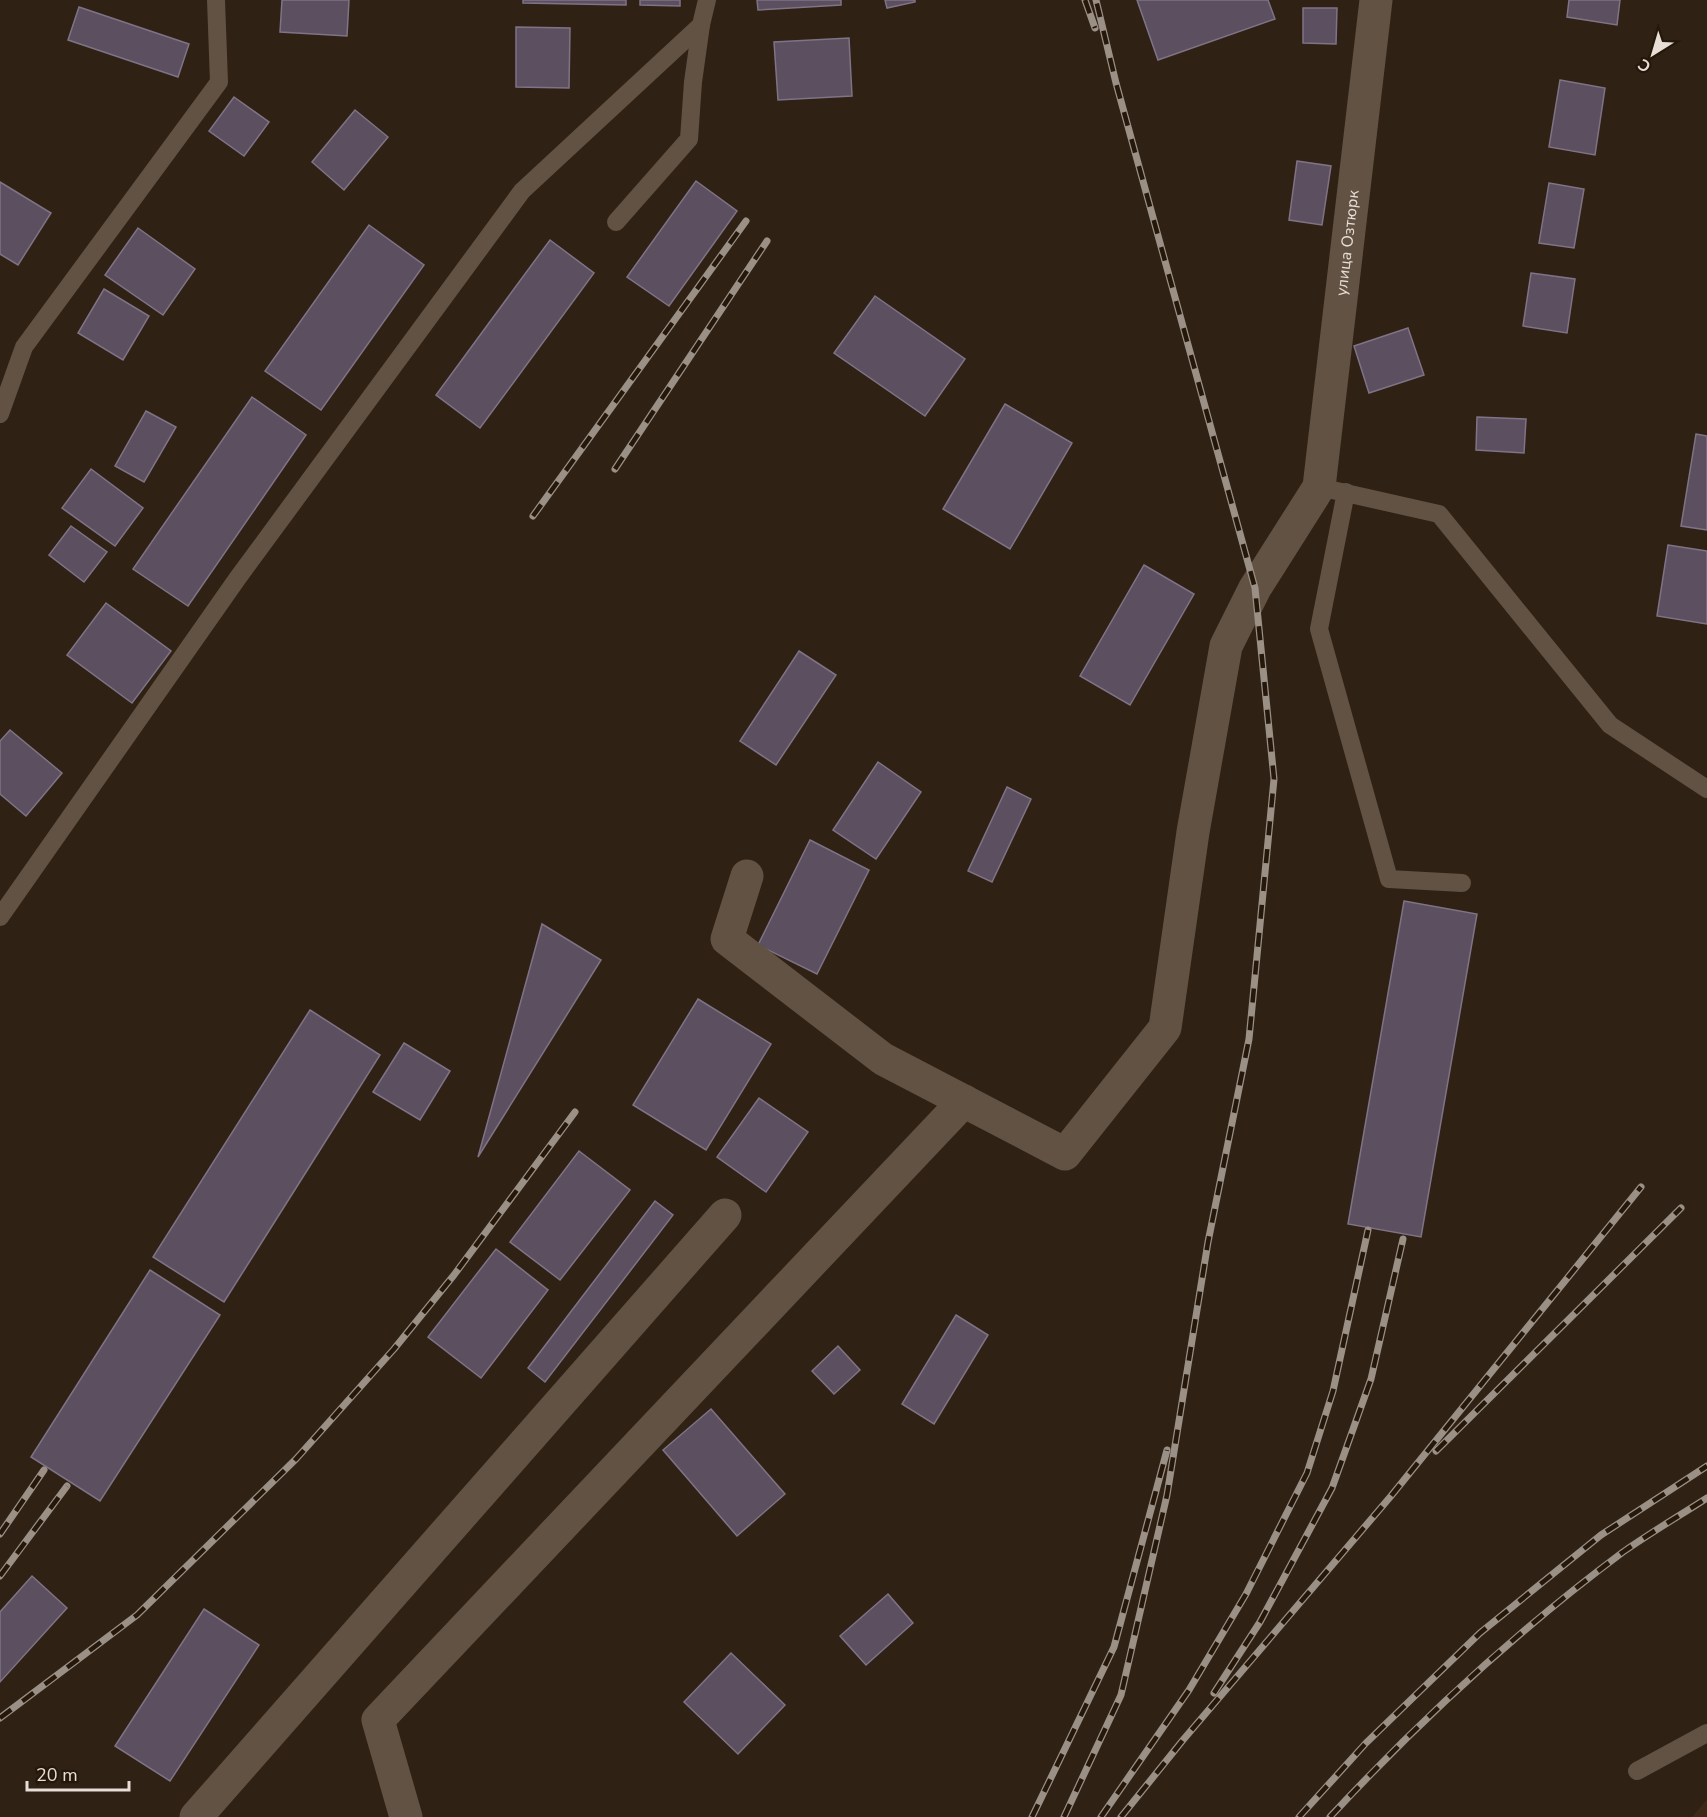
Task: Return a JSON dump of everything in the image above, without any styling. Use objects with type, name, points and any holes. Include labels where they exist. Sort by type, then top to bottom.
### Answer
[{"type":"street","name":"улица Озтюрк","points":[[1332,489],[1376,0]]},
{"type":"street","points":[[747,876],[727,939],[883,1059],[1065,1154],[1165,1028],[1193,832],[1226,646],[1255,588],[1332,489]]},
{"type":"street","points":[[406,1817],[378,1720],[964,1101]]},
{"type":"street","points":[[196,1817],[725,1215]]},
{"type":"lane","points":[[0,414],[24,347],[219,82],[216,0]]},
{"type":"lane","points":[[616,222],[689,139],[693,82],[701,25],[708,0]]},
{"type":"lane","points":[[0,917],[237,579],[522,191],[701,25]]},
{"type":"lane","points":[[1462,883],[1389,879],[1319,629],[1332,489],[1439,514],[1610,725],[1707,789]]},
{"type":"lane","points":[[1637,1771],[1707,1733]]},
{"type":"shaded area","points":[[1707,1799],[1707,1817],[1692,1817]]},
{"type":"building","points":[[282,0],[349,0],[347,36],[280,32]]},
{"type":"building","points":[[523,0],[626,0],[626,5],[523,3]]},
{"type":"building","points":[[640,0],[680,0],[680,6],[640,5]]},
{"type":"building","points":[[757,0],[841,0],[841,5],[758,10]]},
{"type":"building","points":[[885,0],[915,0],[915,2],[887,8]]},
{"type":"building","points":[[1137,0],[1268,0],[1275,19],[1158,60]]},
{"type":"building","points":[[1569,0],[1620,0],[1617,25],[1567,17]]},
{"type":"building","points":[[79,7],[189,44],[178,77],[68,40]]},
{"type":"building","points":[[1303,8],[1337,8],[1336,44],[1303,43]]},
{"type":"building","points":[[516,27],[570,28],[569,88],[516,87]]},
{"type":"building","points":[[849,38],[852,96],[778,100],[774,42]]},
{"type":"building","points":[[1560,80],[1605,88],[1595,155],[1549,147]]},
{"type":"building","points":[[234,97],[269,122],[244,156],[209,131]]},
{"type":"building","points":[[355,110],[388,137],[344,190],[312,162]]},
{"type":"building","points":[[1297,161],[1331,166],[1322,225],[1289,220]]},
{"type":"building","points":[[696,181],[737,211],[669,306],[627,277]]},
{"type":"building","points":[[0,182],[51,213],[18,265],[0,254]]},
{"type":"building","points":[[1549,183],[1584,189],[1574,248],[1539,243]]},
{"type":"building","points":[[369,225],[424,265],[321,410],[265,371]]},
{"type":"building","points":[[138,228],[195,269],[163,315],[105,275]]},
{"type":"building","points":[[550,240],[594,273],[480,428],[436,395]]},
{"type":"building","points":[[1531,273],[1575,279],[1567,333],[1523,326]]},
{"type":"building","points":[[104,289],[149,316],[123,360],[78,333]]},
{"type":"building","points":[[875,296],[965,359],[925,416],[834,353]]},
{"type":"building","points":[[1408,328],[1424,375],[1369,393],[1354,346]]},
{"type":"building","points":[[252,397],[306,435],[188,606],[133,569]]},
{"type":"building","points":[[1005,404],[1072,443],[1010,549],[943,509]]},
{"type":"building","points":[[146,411],[176,427],[144,482],[115,466]]},
{"type":"building","points":[[1477,417],[1526,419],[1524,453],[1476,450]]},
{"type":"building","points":[[1696,434],[1707,436],[1707,530],[1681,526]]},
{"type":"building","points":[[91,469],[143,508],[115,546],[62,508]]},
{"type":"building","points":[[71,526],[107,552],[84,582],[49,555]]},
{"type":"building","points":[[1668,545],[1707,551],[1707,624],[1657,616]]},
{"type":"building","points":[[1144,565],[1194,594],[1130,705],[1080,676]]},
{"type":"building","points":[[106,603],[171,651],[132,703],[67,655]]},
{"type":"building","points":[[799,651],[836,675],[776,765],[740,741]]},
{"type":"building","points":[[10,730],[62,773],[26,816],[0,794],[0,741]]},
{"type":"building","points":[[878,762],[921,792],[876,859],[833,830]]},
{"type":"building","points":[[1007,787],[1031,799],[992,882],[968,871]]},
{"type":"building","points":[[810,840],[869,870],[817,974],[758,945]]},
{"type":"building","points":[[1404,901],[1477,914],[1421,1237],[1348,1224]]},
{"type":"building","points":[[542,924],[601,960],[478,1157]]},
{"type":"building","points":[[698,999],[771,1044],[706,1150],[633,1105]]},
{"type":"building","points":[[310,1010],[380,1055],[224,1302],[153,1257]]},
{"type":"building","points":[[404,1043],[450,1071],[420,1120],[373,1092]]},
{"type":"building","points":[[759,1098],[808,1132],[766,1192],[717,1157]]},
{"type":"building","points":[[579,1151],[630,1190],[560,1280],[510,1242]]},
{"type":"building","points":[[655,1201],[673,1215],[545,1382],[528,1368]]},
{"type":"building","points":[[496,1249],[548,1290],[481,1378],[428,1337]]},
{"type":"building","points":[[150,1270],[220,1315],[100,1501],[31,1457]]},
{"type":"building","points":[[956,1315],[988,1335],[934,1424],[902,1404]]},
{"type":"building","points":[[838,1346],[860,1370],[834,1394],[812,1371]]},
{"type":"building","points":[[711,1409],[785,1494],[737,1536],[663,1450]]},
{"type":"building","points":[[32,1576],[67,1608],[0,1682],[0,1612]]},
{"type":"building","points":[[888,1594],[913,1623],[866,1665],[840,1636]]},
{"type":"building","points":[[204,1609],[259,1645],[170,1781],[115,1746]]},
{"type":"building","points":[[731,1653],[785,1705],[738,1754],[684,1702]]},
{"type":"railway","points":[[1085,0],[1095,28]]},
{"type":"railway","points":[[1064,1817],[1121,1695],[1167,1495],[1208,1242],[1249,1039],[1274,779],[1255,588],[1116,83],[1096,0]]},
{"type":"railway","points":[[533,516],[746,221]]},
{"type":"railway","points":[[615,469],[767,241]]},
{"type":"railway","points":[[0,1718],[137,1615],[296,1459],[394,1349],[454,1275],[575,1112]]},
{"type":"railway","points":[[1121,1817],[1183,1740],[1391,1496],[1641,1187]]},
{"type":"railway","points":[[1436,1451],[1681,1208]]},
{"type":"railway","points":[[1101,1817],[1189,1690],[1246,1594],[1307,1473],[1333,1391],[1368,1230]]},
{"type":"railway","points":[[1214,1693],[1260,1622],[1332,1488],[1371,1379],[1403,1239]]},
{"type":"railway","points":[[1032,1817],[1114,1647],[1167,1450]]},
{"type":"railway","points":[[1299,1817],[1366,1743],[1480,1633],[1601,1535],[1707,1466]]},
{"type":"railway","points":[[0,1534],[44,1470]]},
{"type":"railway","points":[[0,1576],[67,1486]]},
{"type":"railway","points":[[1330,1817],[1434,1711],[1507,1645],[1623,1552],[1707,1498]]}]
